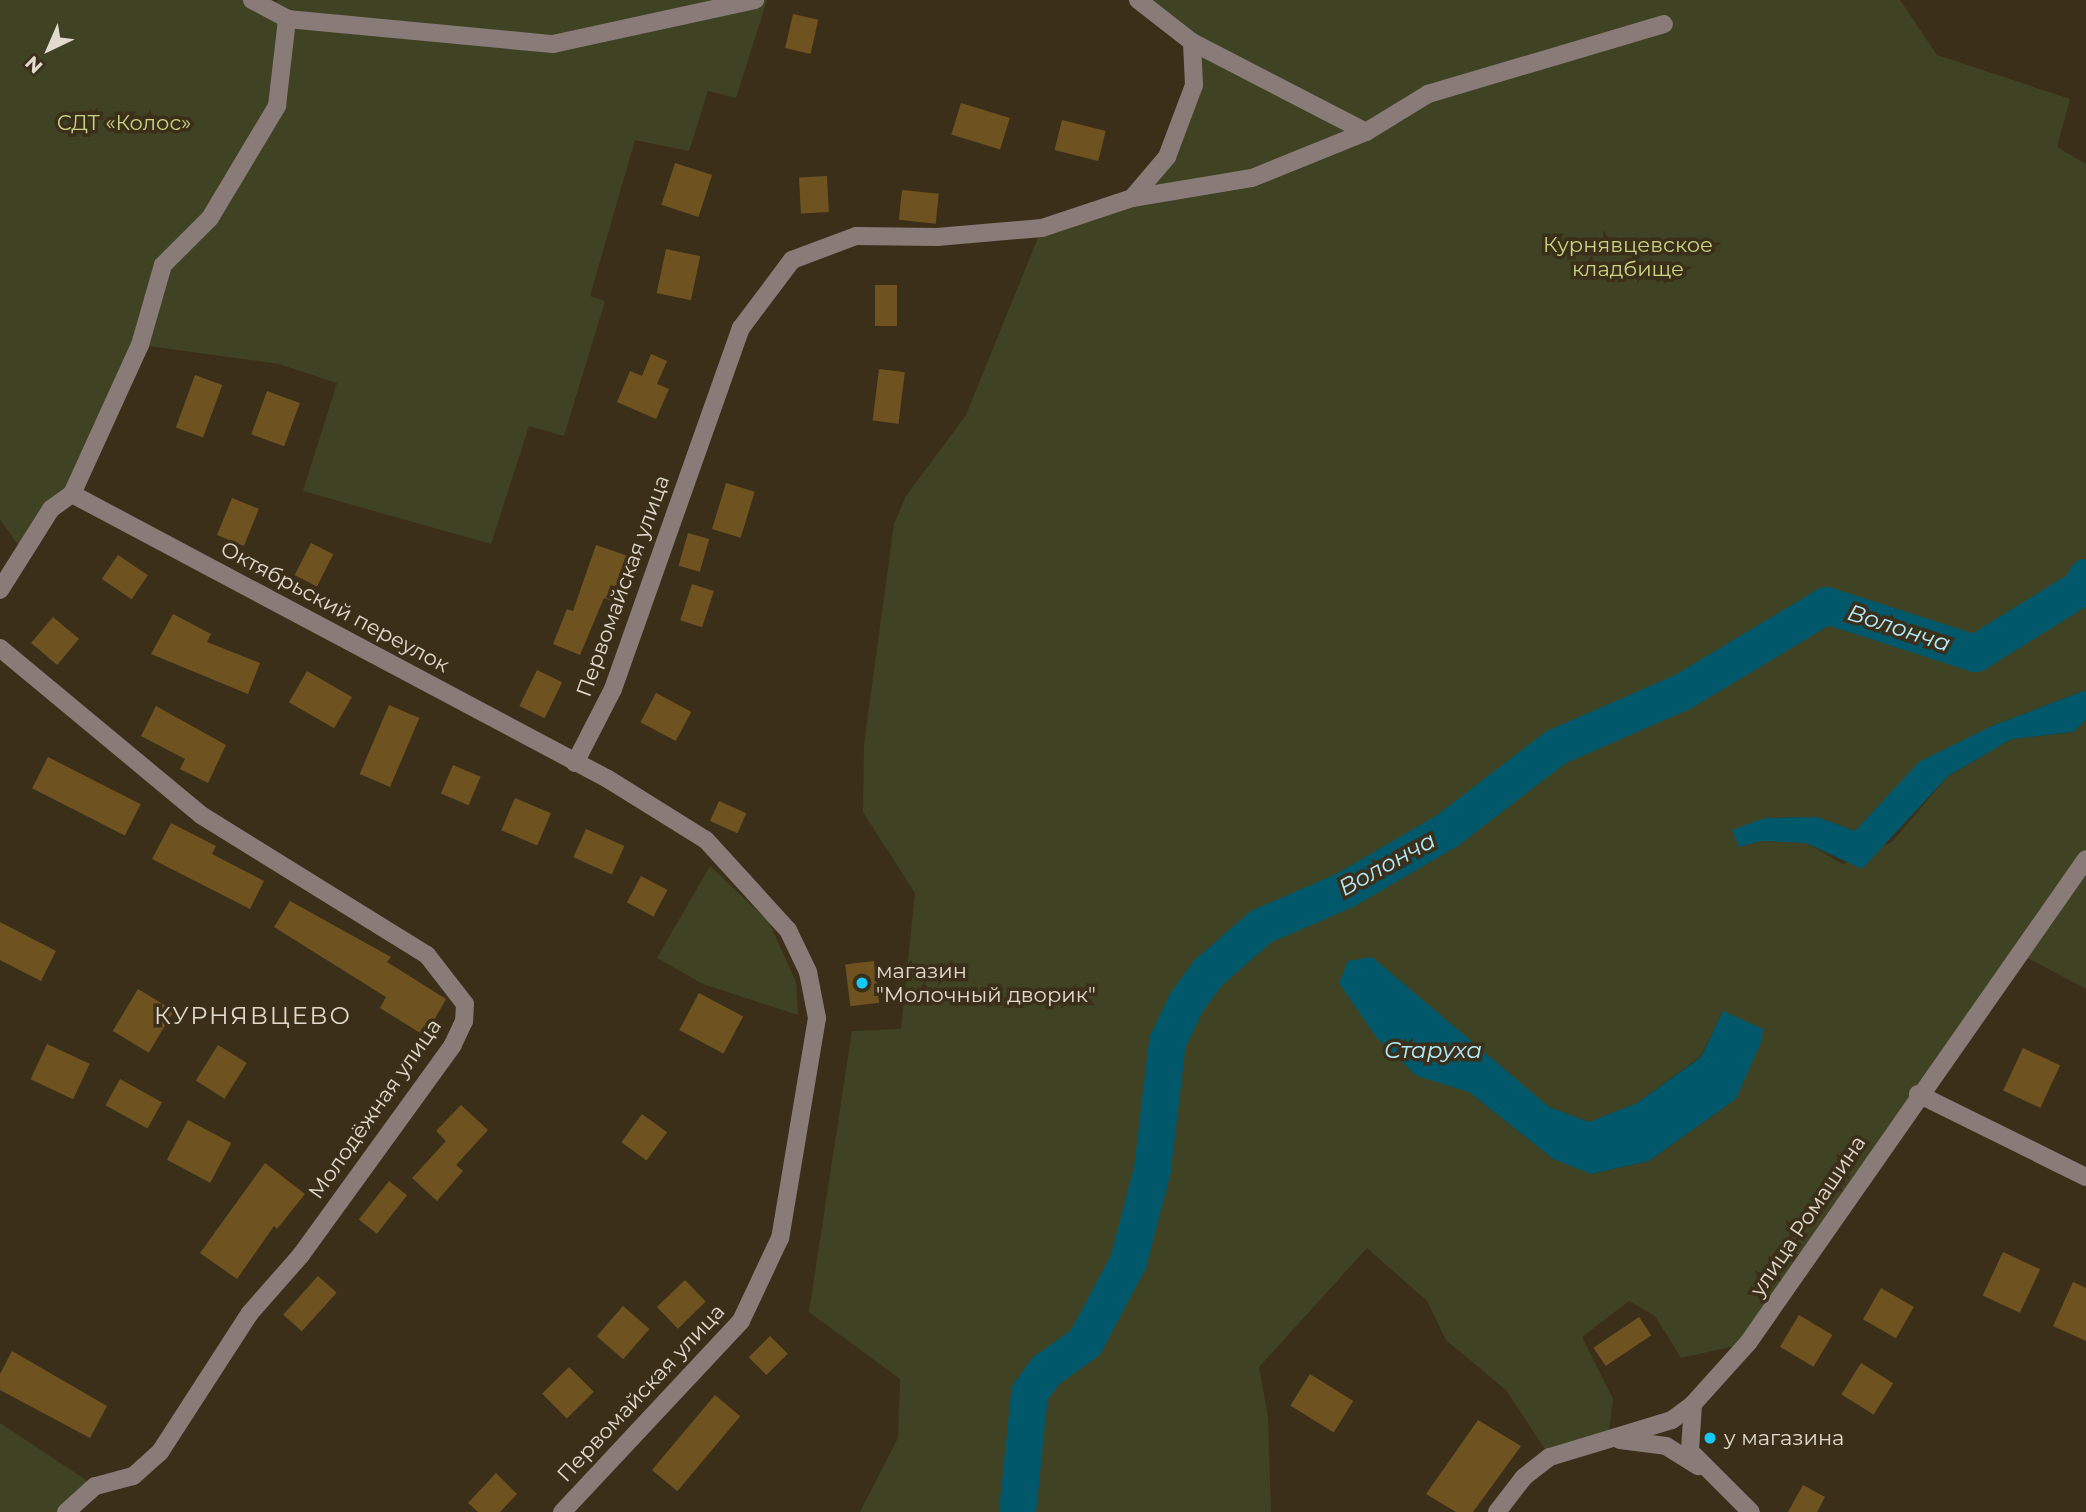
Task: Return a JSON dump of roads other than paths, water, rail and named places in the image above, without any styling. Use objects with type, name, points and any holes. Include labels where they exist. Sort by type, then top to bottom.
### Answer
[{"type":"street","points":[[252,0],[287,19],[554,44],[755,0]]},
{"type":"street","points":[[1138,0],[1192,42],[1366,132]]},
{"type":"street","points":[[0,590],[51,509],[72,494],[140,345],[163,265],[210,218],[277,106],[287,19]]},
{"type":"street","name":"Первомайская улица","points":[[562,1512],[741,1321],[780,1238],[817,1018],[808,972],[788,930],[744,879],[706,840],[575,763],[612,689],[741,328],[792,260],[856,236],[937,237],[1042,228],[1132,198],[1252,178],[1366,132],[1428,94],[1664,24]]},
{"type":"street","points":[[1132,198],[1167,157],[1194,85],[1192,42]]},
{"type":"street","name":"Октябрьский переулок","points":[[72,494],[575,763]]},
{"type":"street","name":"Молодёжная улица","points":[[0,648],[201,815],[427,955],[465,1004],[464,1021],[453,1045],[301,1255],[250,1313],[160,1452],[133,1476],[94,1486],[66,1512]]},
{"type":"street","name":"улица Ромашина","points":[[1497,1512],[1539,1464],[1672,1420],[1693,1404],[1748,1343],[1918,1094],[2086,859]]},
{"type":"street","points":[[1918,1094],[2086,1177]]},
{"type":"street","points":[[1693,1404],[1687,1440],[1712,1476]]},
{"type":"street","points":[[1608,1440],[1666,1446],[1712,1476],[1751,1512]]},
{"type":"water","points":[[2086,690],[2086,720],[2073,732],[2012,739],[1948,776],[1862,869],[1806,843],[1761,841],[1739,847],[1732,830],[1765,818],[1817,817],[1855,831],[1919,762],[1992,726]]},
{"type":"water","name":"Старуха","points":[[1372,957],[1549,1107],[1589,1122],[1637,1103],[1701,1057],[1723,1011],[1763,1029],[1762,1040],[1736,1099],[1649,1161],[1591,1174],[1553,1159],[1469,1092],[1417,1076],[1376,1037],[1339,983],[1348,961]]},
{"type":"waterway","name":"Волонча","points":[[1017,1512],[1029,1393],[1046,1370],[1085,1342],[1128,1261],[1152,1169],[1167,1042],[1186,1002],[1208,972],[1261,926],[1346,889],[1447,830],[1555,747],[1683,691],[1826,605],[1975,653],[2080,588],[2086,577]]},
{"type":"place","name":"магазин \"Молочный дворик\"","points":[[862,983]]},
{"type":"place","name":"у магазина","points":[[1710,1438]]},
{"type":"district","name":"КУРНЯВЦЕВО","points":[[253,1016]]},
{"type":"park label","name":"СДТ «Колос»","points":[[124,123]]},
{"type":"park label","name":"Курнявцевское кладбище","points":[[1628,257]]}]
